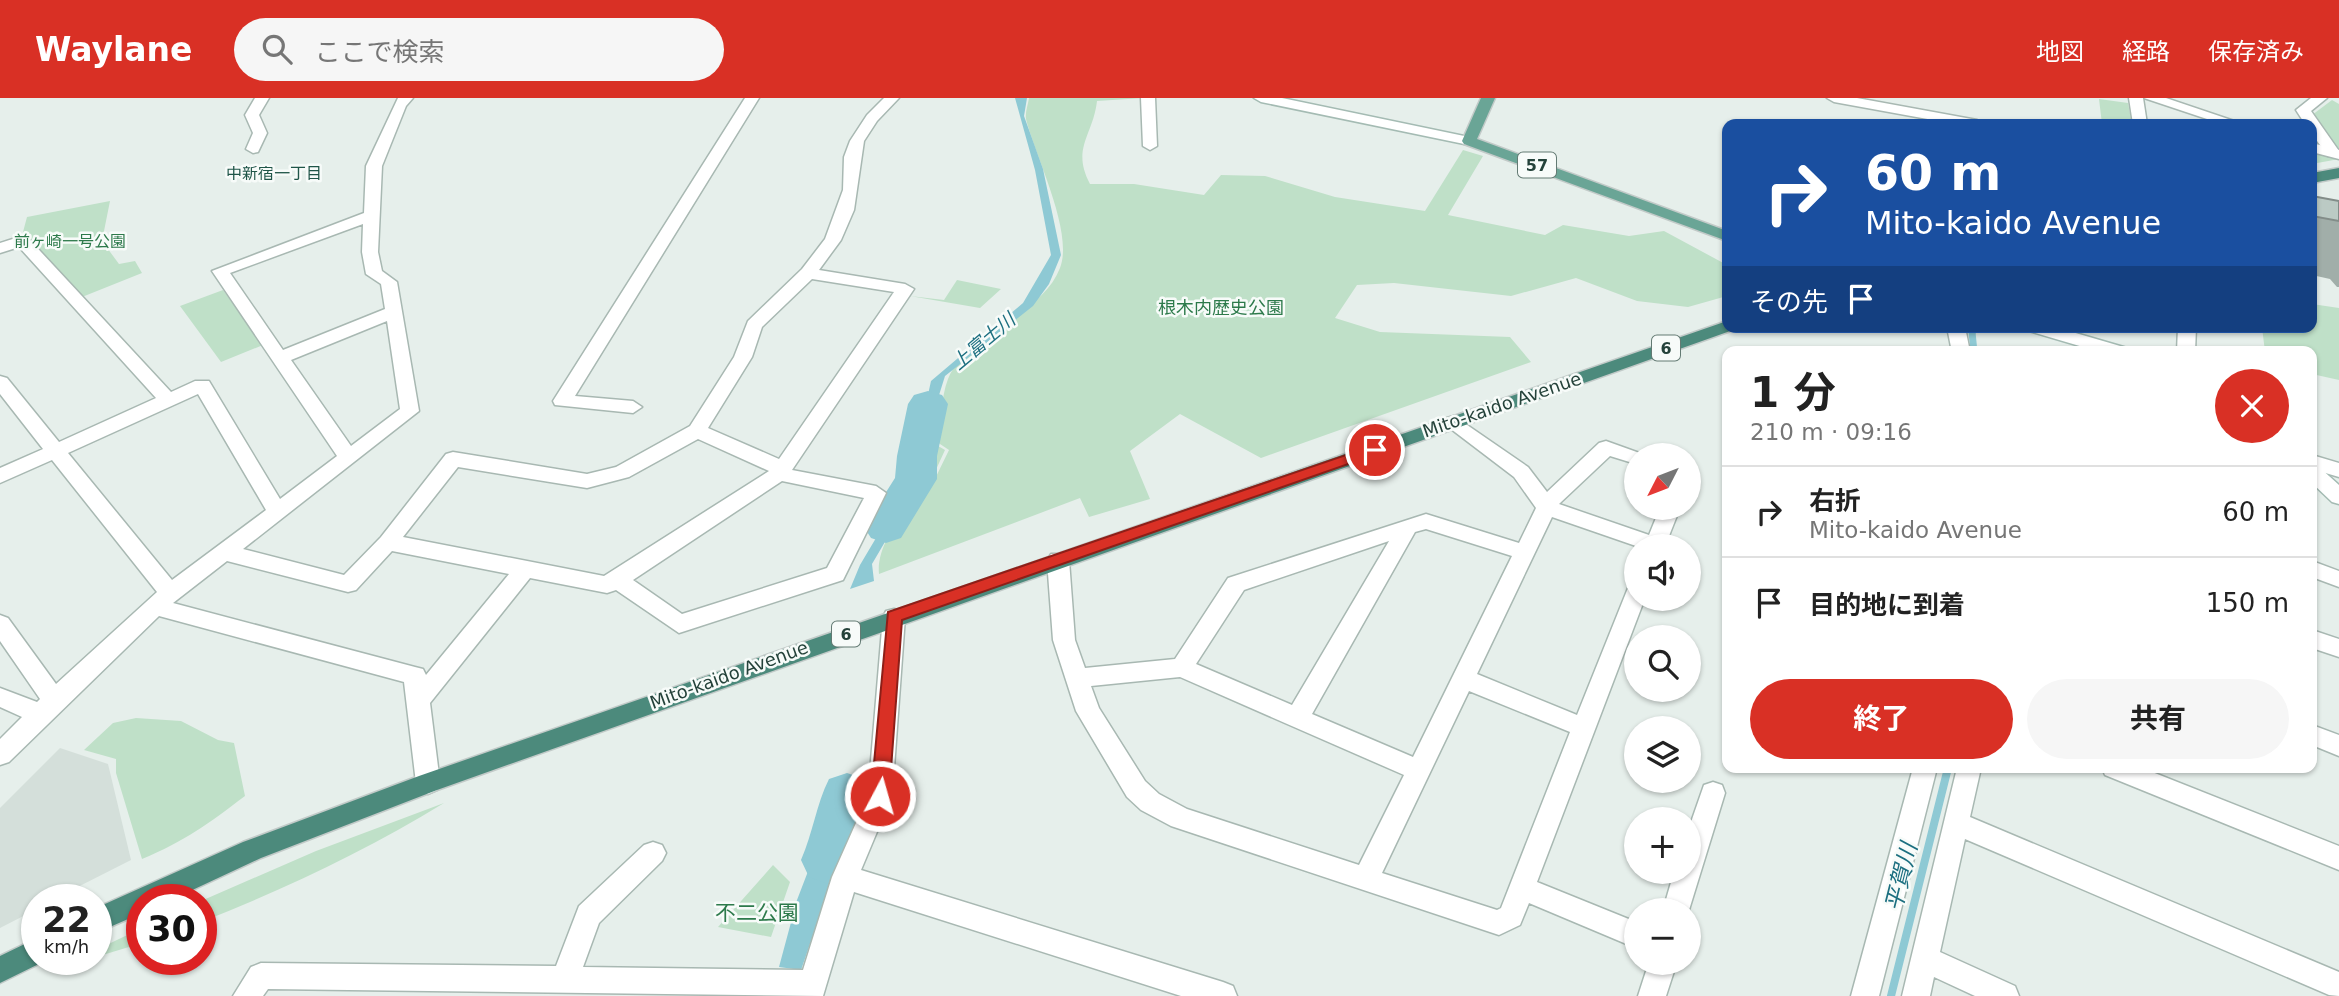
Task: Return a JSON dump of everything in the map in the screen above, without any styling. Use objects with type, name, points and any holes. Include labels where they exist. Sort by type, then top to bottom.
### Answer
[{"type":"highway","points":[[2317,177],[2339,173]]},
{"type":"highway","name":"Mito-kaido Avenue","points":[[112,914],[252,850],[428,783],[1722,328]]},
{"type":"highway","points":[[0,970],[21,959]]},
{"type":"main road","points":[[1469,141],[1488,98]]},
{"type":"main road","name":"57","points":[[1469,141],[1722,234]]},
{"type":"street","points":[[253,149],[260,133],[252,114],[262,98]]},
{"type":"street","points":[[0,755],[47,707],[163,600],[410,411],[390,282],[374,274],[370,252],[374,166],[400,104],[406,98]]},
{"type":"street","points":[[633,407],[562,401],[752,98]]},
{"type":"street","points":[[224,552],[348,584],[388,542],[453,459],[587,481],[600,480],[622,472],[697,431],[743,357],[754,325],[808,273],[833,240],[846,210],[852,157],[857,141],[872,118],[892,98]]},
{"type":"street","points":[[1148,98],[1150,146]]},
{"type":"street","points":[[1261,98],[1469,141]]},
{"type":"street","points":[[1834,98],[1950,119]]},
{"type":"street","points":[[2136,98],[2139,119]]},
{"type":"street","points":[[2151,98],[2220,119]]},
{"type":"street","points":[[2309,119],[2299,105],[2320,98]]},
{"type":"street","points":[[2317,130],[2336,154]]},
{"type":"street","points":[[2317,148],[2336,154]]},
{"type":"street","points":[[349,458],[220,271],[373,215]]},
{"type":"street","points":[[0,248],[22,241],[168,400]]},
{"type":"street","points":[[388,542],[607,585],[617,579],[781,471],[905,289],[808,273]]},
{"type":"street","points":[[279,358],[394,312]]},
{"type":"street","points":[[2056,333],[2100,346]]},
{"type":"street","points":[[0,383],[54,450],[163,600],[415,676],[428,783]]},
{"type":"street","points":[[0,476],[202,385],[278,513]]},
{"type":"street","points":[[1454,422],[1521,472],[1547,508],[1624,535]]},
{"type":"street","points":[[617,579],[679,624],[835,574],[876,493],[781,471],[697,431]]},
{"type":"street","points":[[1366,881],[1523,552],[1547,508],[1606,447],[1624,453]]},
{"type":"street","points":[[2317,463],[2339,470]]},
{"type":"street","points":[[2317,477],[2339,497]]},
{"type":"street","points":[[1182,668],[1236,584],[1426,521],[1523,552]]},
{"type":"street","points":[[1298,717],[1407,528]]},
{"type":"street","points":[[1058,560],[1064,640],[1087,711],[1120,768],[1150,802],[1180,818],[1499,923],[1511,916],[1629,611]]},
{"type":"street","points":[[419,699],[526,568]]},
{"type":"street","points":[[2317,571],[2339,579]]},
{"type":"street","points":[[247,996],[261,976],[764,981],[810,990],[845,877],[880,796],[894,655],[894,617]]},
{"type":"street","points":[[0,624],[47,707]]},
{"type":"street","points":[[2317,641],[2339,648]]},
{"type":"street","points":[[1076,679],[1116,672],[1182,668],[1418,770]]},
{"type":"street","points":[[1463,678],[1584,728]]},
{"type":"street","points":[[0,697],[47,707]]},
{"type":"street","points":[[2317,737],[2339,746]]},
{"type":"street","points":[[1865,996],[1924,773]]},
{"type":"street","points":[[1916,996],[1968,773]]},
{"type":"street","points":[[2126,773],[2339,858]]},
{"type":"street","points":[[1701,830],[1713,793]]},
{"type":"street","points":[[1956,823],[2339,986]]},
{"type":"street","points":[[565,979],[588,915],[653,853]]},
{"type":"street","points":[[845,877],[1223,996]]},
{"type":"street","points":[[1522,888],[1624,930]]},
{"type":"street","points":[[1925,958],[2005,996]]},
{"type":"street","points":[[1652,996],[1659,975]]},
{"type":"shaded area","points":[[60,748],[108,764],[131,860],[84,884],[21,884],[21,917],[0,928],[0,808]]},
{"type":"green space","name":"根木内歴史公園","points":[[1029,98],[1143,98],[1097,101],[1083,151],[1085,172],[1090,184],[1134,184],[1204,195],[1221,175],[1265,176],[1335,197],[1425,211],[1463,150],[1483,156],[1448,215],[1545,235],[1563,225],[1629,236],[1664,231],[1722,262],[1722,297],[1688,307],[1637,301],[1576,278],[1511,296],[1394,283],[1357,285],[1335,318],[1380,332],[1510,337],[1531,362],[1261,458],[1180,414],[1130,451],[1150,499],[1089,517],[1080,498],[879,574],[885,542],[915,494],[930,489],[949,450],[937,442],[946,386],[957,363],[970,349],[1037,300],[1060,268],[1063,253],[1058,215],[1026,119]]},
{"type":"green space","points":[[2099,99],[2128,103],[2131,119],[2101,119]]},
{"type":"green space","points":[[2332,100],[2339,104],[2339,159],[2317,163],[2318,128],[2317,119],[2312,115]]},
{"type":"green space","name":"前ヶ崎一号公園","points":[[110,201],[102,241],[119,264],[135,261],[142,273],[82,297],[26,239],[23,232],[27,217]]},
{"type":"green space","points":[[957,280],[1001,289],[980,308],[910,296],[944,300]]},
{"type":"green space","points":[[223,290],[263,345],[221,362],[180,306]]},
{"type":"green space","points":[[2317,305],[2339,308],[2339,380],[2317,375],[2317,346],[2264,346],[2263,333],[2317,333]]},
{"type":"green space","points":[[910,418],[938,426],[933,443],[945,450],[928,487],[898,478]]},
{"type":"green space","points":[[136,718],[181,721],[218,740],[234,743],[245,796],[196,831],[142,859],[116,773],[116,759],[84,750],[113,723]]},
{"type":"green space","points":[[444,803],[325,868],[217,915],[217,894],[316,851]]},
{"type":"green space","name":"不二公園","points":[[773,865],[790,882],[771,937],[718,927]]},
{"type":"green space","points":[[126,936],[126,948],[112,952],[112,942]]},
{"type":"water","points":[[1015,98],[1027,98],[1024,116],[1043,169],[1061,255],[1049,284],[1033,306],[945,376],[925,440],[923,464],[913,463],[931,381],[1023,303],[1051,255],[1035,170]]},
{"type":"water","points":[[905,476],[923,477],[872,564],[874,581],[850,589],[860,565],[908,484]]},
{"type":"water","points":[[835,801],[858,805],[801,970],[779,967],[797,900]]},
{"type":"building","points":[[2317,197],[2339,201],[2339,221],[2317,217]]},
{"type":"waterway","points":[[1972,333],[1973,346]]},
{"type":"waterway","name":"上富士川","points":[[886,527],[916,479],[917,456],[928,404]]},
{"type":"waterway","name":"平賀川","points":[[1891,996],[1947,773]]},
{"type":"waterway","name":"上富士川","points":[[828,860],[840,832],[847,795]]},
{"type":"district","name":"中新宿一丁目","points":[[274,173]]},
{"type":"route","points":[[880,796],[894,655],[894,617],[1375,450]]}]
